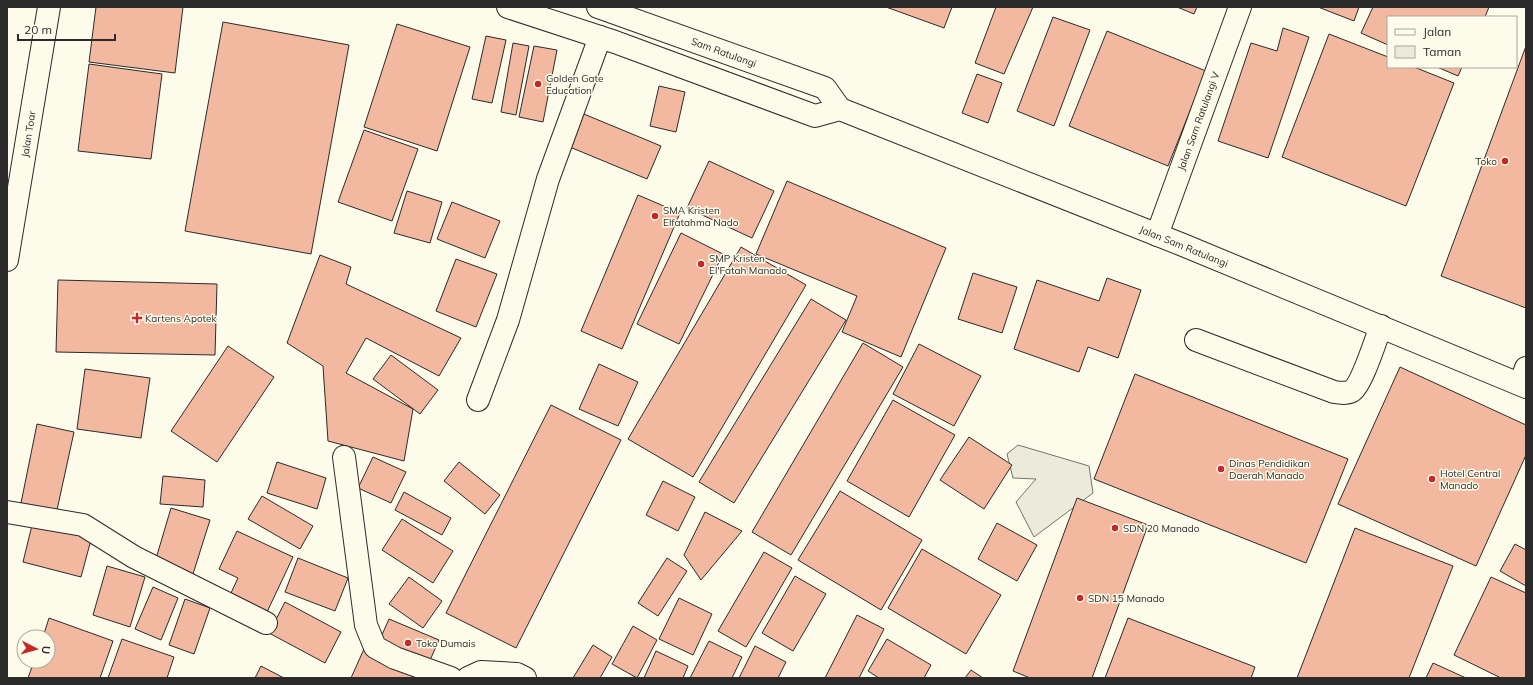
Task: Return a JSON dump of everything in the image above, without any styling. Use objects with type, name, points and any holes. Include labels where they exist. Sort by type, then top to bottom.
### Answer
[{"type":"street","name":"Jalan Toar","points":[[7,260],[48,7]]},
{"type":"street","points":[[508,7],[615,42],[815,116],[840,109]]},
{"type":"street","name":"Sam Ratulangi","points":[[598,7],[826,88],[840,109]]},
{"type":"street","name":"Jalan Sam Ratulangi V","points":[[1157,235],[1240,7]]},
{"type":"street","points":[[478,400],[508,320],[548,179],[600,37]]},
{"type":"street","name":"Jalan Sam Ratulangi","points":[[840,109],[1381,326],[1524,380]]},
{"type":"street","points":[[1196,340],[1334,392],[1345,393],[1353,390],[1363,373],[1381,326]]},
{"type":"street","points":[[344,457],[366,624],[375,647],[395,658],[451,678]]},
{"type":"street","points":[[7,512],[83,525],[134,557],[266,623]]},
{"type":"street","points":[[468,678],[481,672],[517,674],[525,678]]},
{"type":"green space","points":[[1018,445],[1089,466],[1093,493],[1034,537],[1016,502],[1036,479],[1013,478],[1007,454]]},
{"type":"building","points":[[96,7],[183,7],[175,73],[89,62]]},
{"type":"building","points":[[886,7],[952,7],[944,28]]},
{"type":"building","points":[[996,7],[1033,7],[1004,74],[975,63]]},
{"type":"building","points":[[1177,7],[1197,7],[1194,14]]},
{"type":"building","points":[[1318,7],[1359,7],[1354,21]]},
{"type":"building","points":[[1373,7],[1489,7],[1485,16],[1387,16],[1387,45],[1361,33]]},
{"type":"building","points":[[1053,17],[1090,30],[1054,126],[1017,111]]},
{"type":"building","points":[[223,22],[349,45],[311,254],[185,231]]},
{"type":"building","points":[[397,24],[470,47],[437,151],[364,127]]},
{"type":"building","points":[[1283,28],[1309,37],[1268,158],[1218,141],[1251,43],[1277,51]]},
{"type":"building","points":[[1107,31],[1206,71],[1168,166],[1069,126]]},
{"type":"building","points":[[1329,34],[1387,57],[1387,68],[1416,68],[1454,83],[1406,206],[1282,157]]},
{"type":"building","points":[[486,36],[506,40],[492,103],[472,99]]},
{"type":"building","points":[[513,43],[529,46],[516,115],[501,112]]},
{"type":"building","name":"Golden Gate Education","points":[[534,46],[557,50],[543,122],[519,117]]},
{"type":"building","name":"Toko","points":[[1526,46],[1526,308],[1441,276]]},
{"type":"building","points":[[89,64],[162,74],[151,159],[78,151]]},
{"type":"building","points":[[1439,68],[1462,68],[1458,76]]},
{"type":"building","points":[[977,74],[1002,83],[988,123],[962,113]]},
{"type":"building","points":[[659,86],[685,92],[676,132],[650,126]]},
{"type":"building","points":[[579,112],[661,146],[647,179],[565,145]]},
{"type":"building","points":[[364,130],[418,149],[392,221],[338,202]]},
{"type":"building","points":[[709,161],[774,191],[752,238],[687,208]]},
{"type":"building","points":[[787,181],[946,248],[901,357],[842,332],[857,296],[756,254]]},
{"type":"building","points":[[407,191],[442,202],[430,243],[394,233]]},
{"type":"building","points":[[638,195],[680,213],[622,349],[581,331]]},
{"type":"building","points":[[452,202],[500,221],[485,258],[437,239]]},
{"type":"building","points":[[681,233],[723,254],[679,344],[637,324]]},
{"type":"building","points":[[741,247],[806,285],[693,477],[628,439]]},
{"type":"building","points":[[320,255],[351,267],[346,284],[461,338],[439,376],[366,338],[346,373],[413,409],[404,461],[328,441],[323,366],[287,343]]},
{"type":"building","points":[[456,259],[497,274],[476,327],[436,311]]},
{"type":"building","points":[[973,273],[1017,287],[1002,333],[958,319]]},
{"type":"building","points":[[1107,278],[1141,290],[1118,358],[1088,347],[1079,372],[1014,349],[1037,280],[1099,301]]},
{"type":"building","name":"Kartens Apotek","points":[[58,280],[217,284],[215,355],[56,352]]},
{"type":"building","points":[[811,299],[846,320],[734,503],[699,482]]},
{"type":"building","points":[[863,343],[903,367],[791,555],[752,532]]},
{"type":"building","points":[[919,344],[981,376],[954,426],[893,394]]},
{"type":"building","points":[[228,346],[274,377],[217,462],[171,431]]},
{"type":"building","points":[[391,355],[438,390],[420,414],[373,379]]},
{"type":"building","points":[[599,364],[638,382],[618,426],[579,409]]},
{"type":"building","name":"Hotel Central Manado","points":[[1400,367],[1526,425],[1526,455],[1476,566],[1338,504]]},
{"type":"building","points":[[85,369],[150,378],[141,438],[77,429]]},
{"type":"building","name":"Dinas Pendidikan Daerah Manado","points":[[1135,374],[1348,459],[1306,563],[1094,479]]},
{"type":"building","points":[[893,400],[955,435],[909,517],[847,481]]},
{"type":"building","points":[[551,405],[621,440],[516,648],[446,613]]},
{"type":"building","points":[[37,424],[74,432],[57,510],[21,503]]},
{"type":"building","points":[[969,437],[1012,465],[984,509],[940,480]]},
{"type":"building","points":[[373,457],[406,472],[391,503],[358,488]]},
{"type":"building","points":[[277,462],[326,478],[317,509],[267,493]]},
{"type":"building","points":[[459,462],[500,495],[485,514],[444,481]]},
{"type":"building","points":[[163,476],[205,480],[203,507],[160,504]]},
{"type":"building","points":[[663,481],[695,497],[678,531],[646,515]]},
{"type":"building","points":[[840,491],[922,540],[881,610],[798,560]]},
{"type":"building","points":[[404,492],[451,518],[442,535],[395,510]]},
{"type":"building","points":[[262,496],[313,526],[300,549],[248,519]]},
{"type":"building","name":"SDN 15 Manado","points":[[1077,498],[1148,525],[1092,678],[1030,678],[1013,671]]},
{"type":"building","points":[[171,508],[210,520],[193,574],[155,562]]},
{"type":"building","points":[[705,512],[742,531],[701,580],[684,555]]},
{"type":"building","points":[[402,519],[453,551],[433,583],[382,550]]},
{"type":"building","points":[[33,521],[92,536],[81,577],[23,562]]},
{"type":"building","points":[[997,523],[1037,545],[1017,581],[978,559]]},
{"type":"building","points":[[1355,528],[1453,566],[1409,678],[1297,678]]},
{"type":"building","points":[[237,531],[293,557],[267,612],[230,595],[238,578],[219,569]]},
{"type":"building","points":[[1515,544],[1526,550],[1526,586],[1500,571]]},
{"type":"building","points":[[922,549],[1001,595],[966,654],[888,608]]},
{"type":"building","points":[[764,552],[792,568],[746,647],[718,631]]},
{"type":"building","points":[[298,558],[348,578],[335,611],[285,592]]},
{"type":"building","points":[[667,558],[687,571],[658,616],[638,603]]},
{"type":"building","points":[[107,566],[145,577],[130,627],[93,615]]},
{"type":"building","points":[[795,576],[826,594],[793,651],[762,633]]},
{"type":"building","points":[[409,577],[442,601],[423,628],[389,604]]},
{"type":"building","points":[[1491,577],[1526,593],[1526,678],[1501,678],[1454,655]]},
{"type":"building","points":[[153,587],[178,598],[161,640],[135,629]]},
{"type":"building","points":[[679,598],[712,614],[693,655],[659,639]]},
{"type":"building","points":[[185,599],[210,608],[194,654],[169,645]]},
{"type":"building","points":[[285,602],[341,632],[325,663],[269,633]]},
{"type":"building","points":[[857,615],[884,629],[859,678],[825,678]]},
{"type":"building","points":[[49,618],[113,641],[100,678],[28,678],[31,669],[56,669],[56,629],[46,629]]},
{"type":"building","points":[[1128,618],[1255,667],[1251,678],[1105,678]]},
{"type":"building","name":"Toko Dumais","points":[[389,619],[439,640],[427,667],[377,646]]},
{"type":"building","points":[[633,626],[657,640],[637,678],[612,664]]},
{"type":"building","points":[[122,639],[174,657],[167,678],[108,678]]},
{"type":"building","points":[[887,639],[931,665],[924,678],[879,678],[868,671]]},
{"type":"building","points":[[709,641],[742,657],[732,678],[690,678]]},
{"type":"building","points":[[593,645],[612,657],[600,678],[573,678]]},
{"type":"building","points":[[755,646],[786,662],[778,678],[739,678]]},
{"type":"building","points":[[364,649],[427,678],[351,678]]},
{"type":"building","points":[[656,651],[688,666],[683,678],[644,678]]},
{"type":"building","points":[[1433,663],[1466,678],[1426,678]]},
{"type":"building","points":[[261,666],[284,678],[255,678]]},
{"type":"building","points":[[971,670],[983,678],[965,678]]},
{"type":"place","name":"Golden Gate Education","points":[[538,84]]},
{"type":"place","name":"Toko","points":[[1505,161]]},
{"type":"place","name":"SMA Kristen Elfatahma Nado","points":[[655,216]]},
{"type":"place","name":"SMP Kristen El'Fatah Manado","points":[[701,264]]},
{"type":"place","name":"Kartens Apotek","points":[[137,318]]},
{"type":"place","name":"Dinas Pendidikan Daerah Manado","points":[[1221,469]]},
{"type":"place","name":"Hotel Central Manado","points":[[1432,479]]},
{"type":"place","name":"SDN 20 Manado","points":[[1115,528]]},
{"type":"place","name":"SDN 15 Manado","points":[[1080,598]]},
{"type":"place","name":"Toko Dumais","points":[[408,643]]}]
